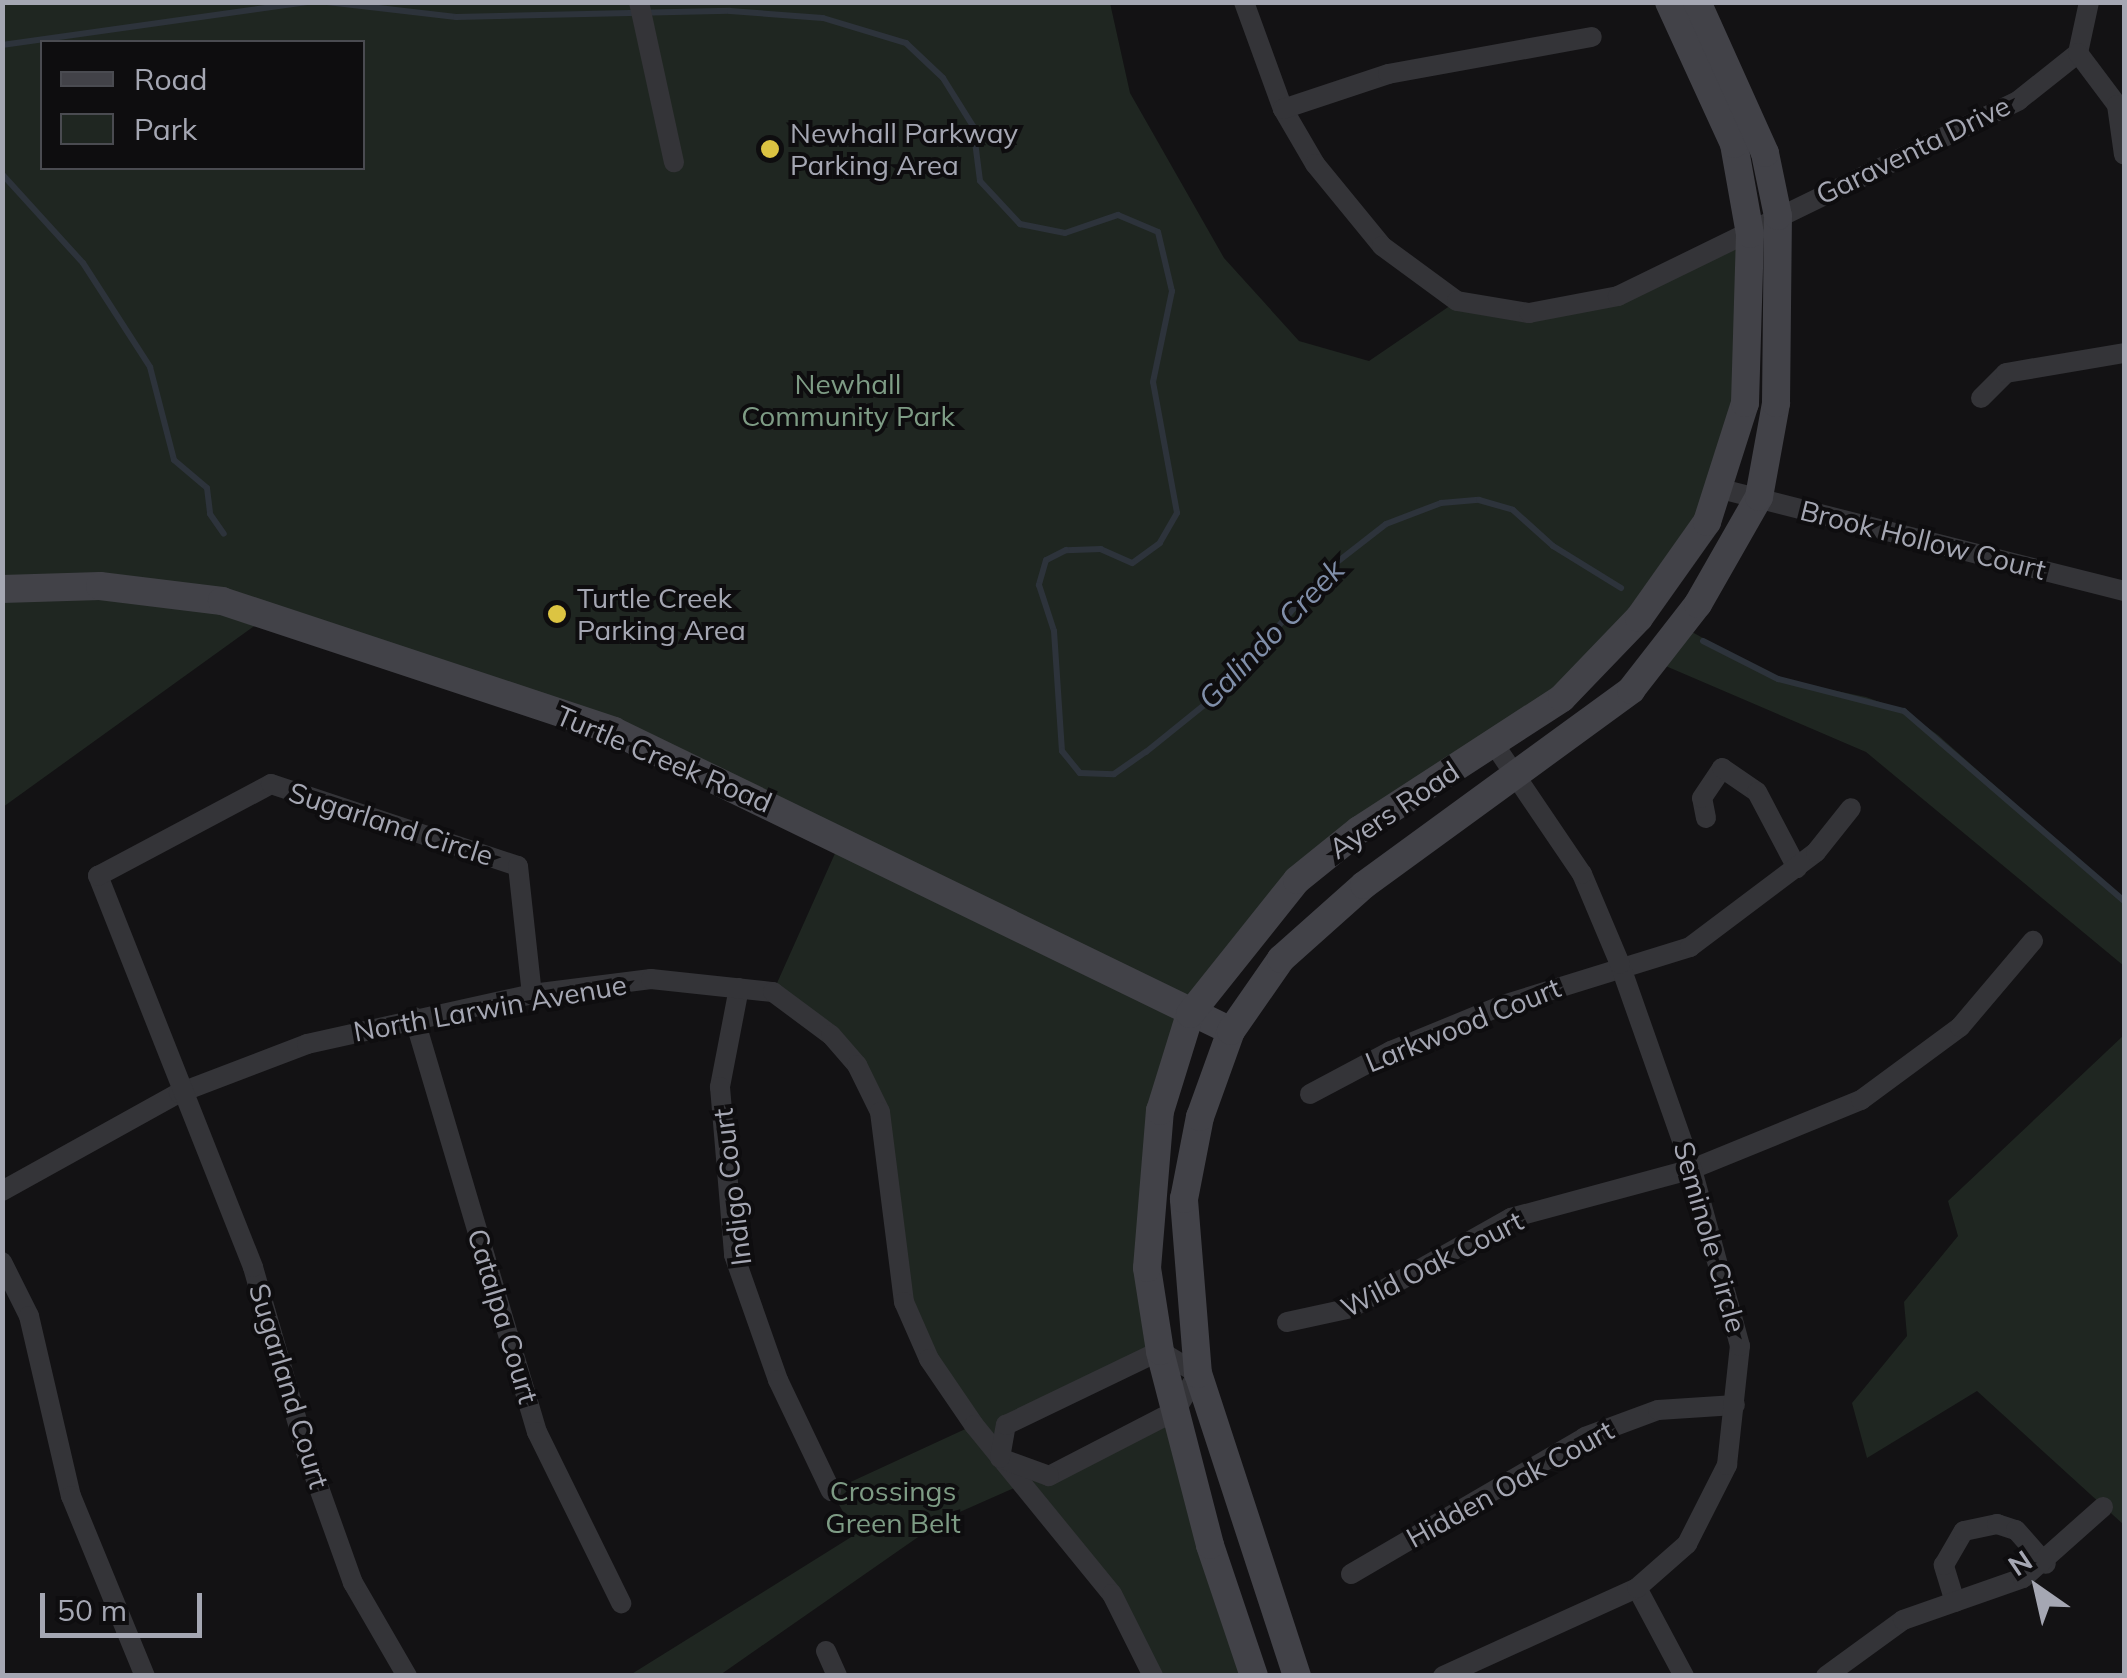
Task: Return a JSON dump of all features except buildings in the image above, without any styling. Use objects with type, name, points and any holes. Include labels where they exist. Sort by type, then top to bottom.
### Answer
[{"type":"street","points":[[640,2],[674,162]]},
{"type":"street","name":"Garaventa Drive","points":[[1244,2],[1283,109],[1314,164],[1382,246],[1457,300],[1529,312],[1618,296],[1750,234],[1778,216],[2019,100],[2078,53]]},
{"type":"street","name":"Ayers Road","points":[[1254,1676],[1210,1546],[1160,1351],[1147,1268],[1160,1111],[1190,1014],[1297,880],[1358,830],[1562,698],[1619,642],[1680,569],[1721,489],[1745,403],[1750,234],[1734,144],[1669,2]]},
{"type":"street","name":"Ayers Road","points":[[1297,1676],[1198,1374],[1184,1199],[1200,1117],[1231,1031],[1280,959],[1364,885],[1516,780],[1631,690],[1698,604],[1759,497],[1776,403],[1778,216],[1765,153],[1696,2]]},
{"type":"street","points":[[2089,2],[2078,53],[2118,106],[2124,155]]},
{"type":"street","points":[[1283,109],[1388,74],[1592,37]]},
{"type":"street","points":[[1980,398],[2006,373],[2124,353]]},
{"type":"street","name":"Brook Hollow Court","points":[[1721,489],[2124,591]]},
{"type":"street","name":"Turtle Creek Road","points":[[2,589],[100,586],[222,601],[614,731],[1231,1031]]},
{"type":"street","name":"Seminole Circle","points":[[1443,1676],[1638,1588],[1687,1544],[1728,1465],[1740,1346],[1692,1168],[1620,964],[1582,874],[1494,744]]},
{"type":"street","points":[[1706,818],[1702,798],[1722,768],[1757,792],[1796,868]]},
{"type":"street","name":"Sugarland Circle","points":[[98,876],[271,784],[518,866],[532,994]]},
{"type":"street","name":"Larkwood Court","points":[[1310,1094],[1392,1050],[1620,964],[1690,947],[1796,868],[1851,808]]},
{"type":"street","name":"Sugarland Court","points":[[98,876],[179,1093],[253,1268],[306,1452],[354,1583],[406,1676]]},
{"type":"street","name":"Wild Oak Court","points":[[1288,1322],[1351,1308],[1511,1218],[1692,1168],[1861,1100],[1960,1027],[2033,941]]},
{"type":"street","name":"North Larwin Avenue","points":[[2,1191],[179,1093],[306,1044],[414,1017],[532,994],[651,979],[773,992],[831,1035],[857,1065],[880,1112],[904,1302],[930,1359],[1000,1458],[1112,1594],[1153,1676]]},
{"type":"street","name":"Indigo Court","points":[[739,988],[720,1087],[734,1255],[778,1380],[831,1491]]},
{"type":"street","name":"Catalpa Court","points":[[414,1017],[538,1432],[621,1603]]},
{"type":"street","points":[[2,1262],[29,1316],[71,1496],[145,1676]]},
{"type":"street","points":[[1160,1351],[1198,1374],[1176,1411],[1049,1476],[1000,1458],[1006,1425],[1160,1351]]},
{"type":"street","name":"Hidden Oak Court","points":[[1351,1574],[1585,1437],[1658,1410],[1735,1406]]},
{"type":"street","points":[[1826,1676],[1904,1620],[2046,1564],[2102,1507]]},
{"type":"street","points":[[1955,1602],[1944,1565],[1964,1532],[1997,1524],[2016,1530],[2046,1564]]},
{"type":"street","points":[[1638,1588],[1684,1676]]},
{"type":"street","points":[[826,1651],[837,1676]]},
{"type":"green space","name":"Newhall Community Park","points":[[3,3],[1110,3],[1130,93],[1224,258],[1299,341],[1369,361],[1457,301],[1529,313],[1618,296],[1750,234],[1752,319],[1721,489],[1619,642],[1359,830],[1190,1014],[1160,1111],[1160,1351],[1006,1425],[1000,1458],[1049,1476],[1175,1411],[1254,1675],[1153,1675],[1112,1594],[1021,1485],[944,1519],[720,1675],[630,1675],[856,1534],[831,1491],[974,1425],[904,1302],[888,1163],[857,1065],[773,992],[841,840],[732,785],[268,616],[3,807]]},
{"type":"green space","points":[[1681,626],[1778,679],[1866,697],[1904,711],[1938,735],[2124,901],[2124,966],[1866,752],[1654,661]]},
{"type":"green space","points":[[2124,1035],[2124,1525],[1977,1391],[1867,1458],[1852,1403],[1907,1336],[1904,1302],[1958,1236],[1948,1201]]},
{"type":"waterway","name":"Galindo Creek","points":[[2,45],[309,2]]},
{"type":"waterway","name":"Galindo Creek","points":[[327,2],[456,17],[730,11],[823,18],[906,43],[943,78],[973,126],[980,181],[1020,224],[1065,233],[1118,215],[1158,232],[1172,291],[1153,382],[1177,513],[1160,543],[1132,563],[1101,549],[1066,550],[1046,560],[1039,585],[1054,631],[1062,751],[1080,773],[1114,774],[1146,752],[1224,689],[1327,570],[1386,524],[1441,503],[1479,500],[1513,510],[1553,546],[1621,588]]},
{"type":"waterway","points":[[2,174],[83,263],[150,367],[174,460],[207,488],[210,514],[224,534]]},
{"type":"waterway","name":"Galindo Creek","points":[[1703,641],[1778,679],[1904,711],[2124,901]]},
{"type":"place","name":"Newhall Parkway Parking Area","points":[[770,149]]},
{"type":"place","name":"Turtle Creek Parking Area","points":[[557,614]]},
{"type":"park label","name":"Crossings Green Belt","points":[[893,1507]]}]
